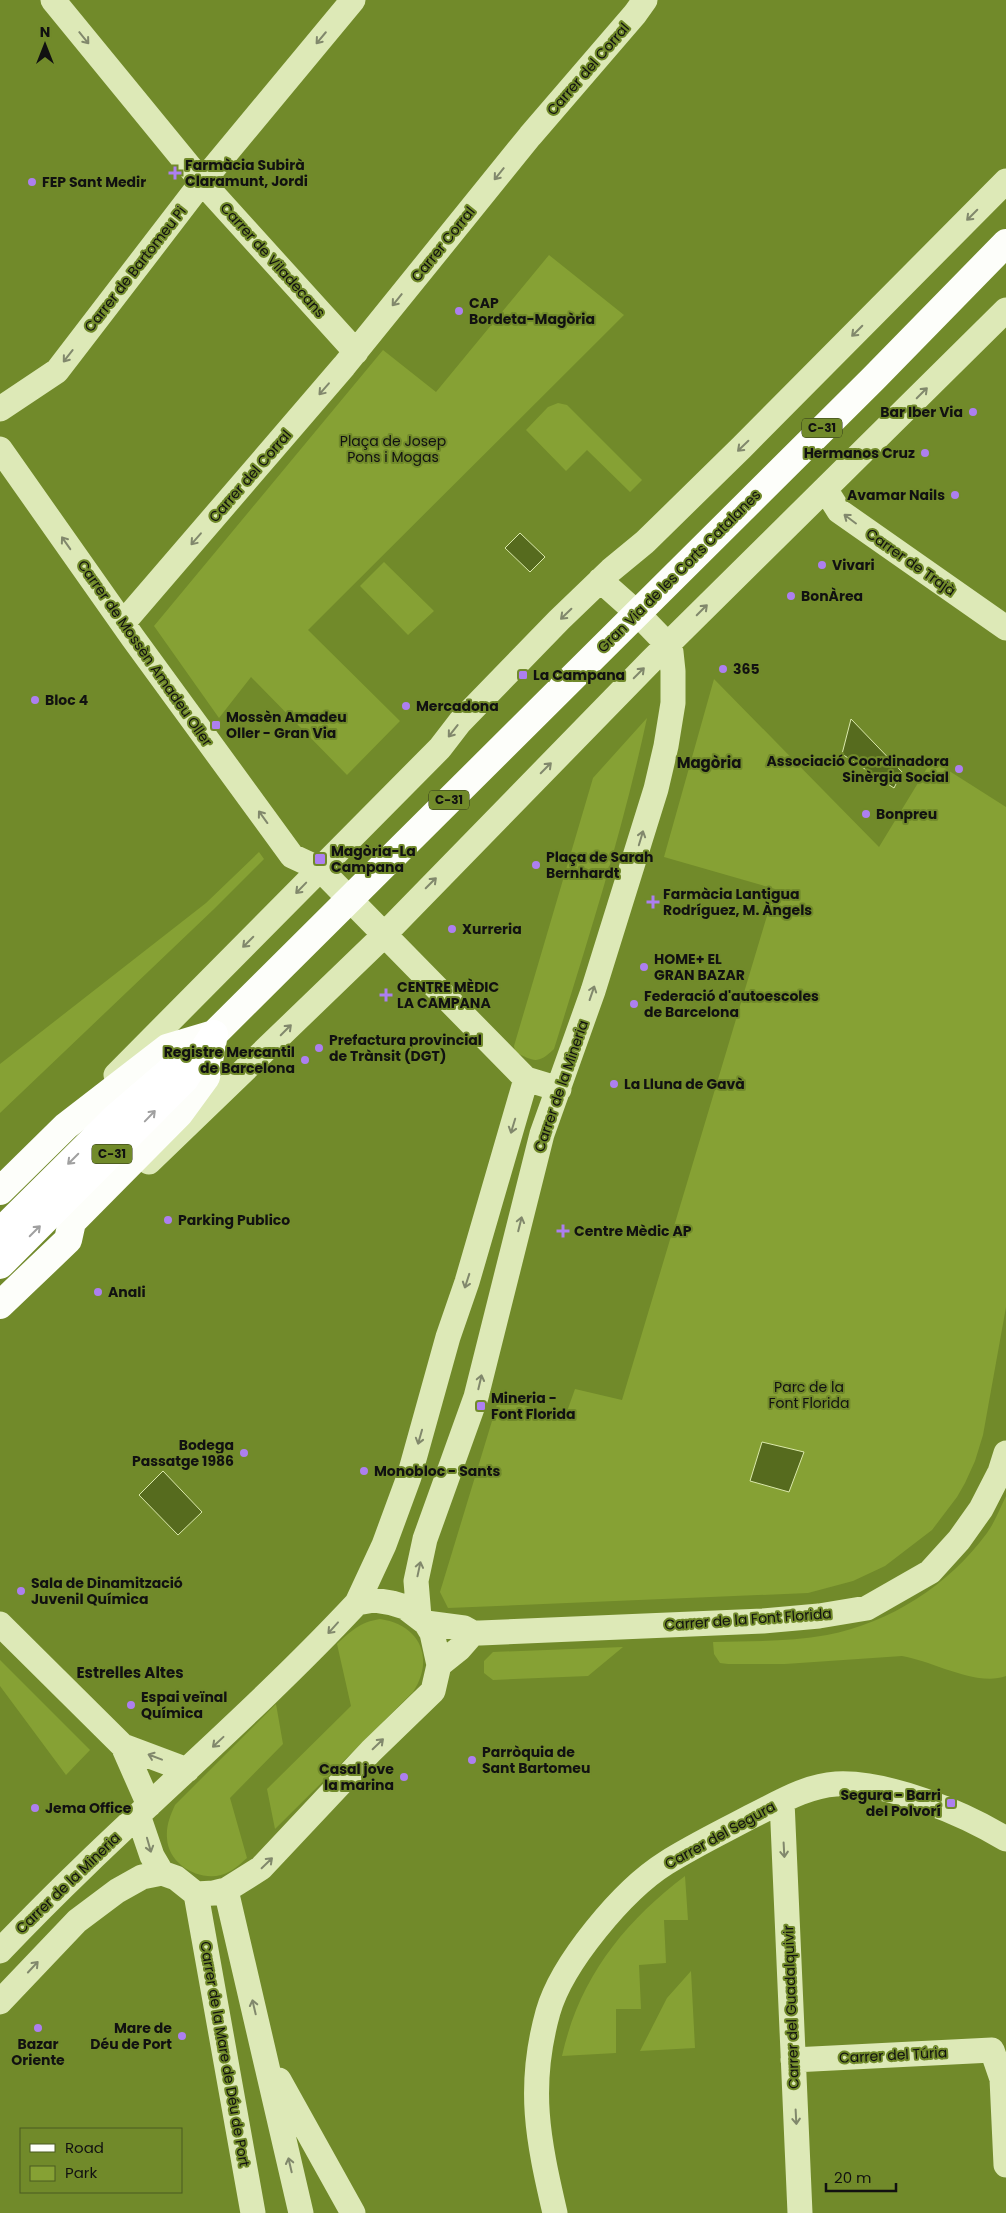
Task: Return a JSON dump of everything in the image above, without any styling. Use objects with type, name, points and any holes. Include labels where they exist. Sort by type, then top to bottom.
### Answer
[{"type":"highway","name":"Gran Via de les Corts Catalanes","points":[[0,1232],[116,1117],[214,1034]]},
{"type":"highway","name":"Gran Via de les Corts Catalanes","points":[[0,1265],[184,1080],[214,1034]]},
{"type":"main road","name":"Gran Via de les Corts Catalanes","points":[[214,1034],[874,378],[1006,243]]},
{"type":"main road","points":[[0,1191],[66,1126],[167,1048],[214,1034],[206,1077],[179,1114],[72,1222],[68,1240],[0,1304]]},
{"type":"street","name":"Carrer de Viladecans","points":[[53,0],[202,182],[348,344]]},
{"type":"street","name":"Carrer de Bartomeu Pi","points":[[0,409],[57,371],[202,182],[352,0]]},
{"type":"street","name":"Carrer del Corral","points":[[530,136],[635,14],[637,3]]},
{"type":"street","name":"Carrer Corral","points":[[348,344],[530,136]]},
{"type":"street","points":[[66,1126],[434,754],[460,722],[600,580],[645,542],[742,447],[1006,181]]},
{"type":"street","points":[[68,1240],[227,1089],[385,934],[426,889],[667,644],[1006,310]]},
{"type":"street","name":"Carrer del Corral","points":[[123,623],[145,599],[348,344]]},
{"type":"street","name":"Carrer de Mossèn Amadeu Oller","points":[[0,448],[123,623],[292,856],[320,869]]},
{"type":"street","name":"Carrer de Trajà","points":[[825,489],[839,511],[1006,628]]},
{"type":"street","name":"Carrer de la Mineria","points":[[439,1665],[432,1633],[423,1620],[416,1581],[425,1539],[476,1397],[542,1134],[593,990],[656,789],[673,703],[673,658],[667,644],[637,613],[600,580]]},
{"type":"street","points":[[320,869],[526,1079],[559,1089]]},
{"type":"street","points":[[423,1620],[405,1607],[386,1601],[357,1603],[384,1545],[408,1477],[526,1079]]},
{"type":"street","name":"Carrer de la Font Florida","points":[[423,1620],[464,1628],[474,1633],[763,1621],[819,1616],[867,1608],[930,1572],[959,1540],[981,1509],[1000,1472],[1006,1453]]},
{"type":"street","name":"Carrer de la Mineria","points":[[0,1951],[52,1896],[258,1705],[357,1603]]},
{"type":"street","points":[[0,1624],[123,1746],[188,1770]]},
{"type":"street","points":[[0,2002],[77,1921],[117,1891],[142,1877],[162,1873],[176,1878],[196,1894],[214,1893],[226,1890],[262,1868],[371,1751],[433,1691],[439,1665],[459,1649],[474,1633]]},
{"type":"street","points":[[123,1746],[143,1810],[152,1856],[162,1873]]},
{"type":"street","name":"Carrer del Segura","points":[[556,2213],[540,2150],[535,2093],[539,2050],[549,2010],[566,1973],[589,1938],[627,1895],[664,1864],[782,1801],[808,1790],[835,1784],[868,1785],[910,1797],[957,1814],[1006,1839]]},
{"type":"street","name":"Carrer del Guadalquivir","points":[[782,1801],[800,2213]]},
{"type":"street","points":[[226,1890],[301,2213]]},
{"type":"street","name":"Carrer de la Mare de Déu de Port","points":[[196,1894],[253,2213]]},
{"type":"street","name":"Carrer del Túria","points":[[793,2060],[992,2050],[1002,2079],[1006,2165]]},
{"type":"street","points":[[265,2053],[353,2213]]},
{"type":"green space","name":"Plaça de Josep Pons i Mogas","points":[[549,255],[624,315],[308,630],[400,721],[347,775],[251,677],[219,718],[154,626],[383,350],[436,392]]},
{"type":"green space","points":[[558,403],[567,405],[642,480],[630,492],[587,450],[566,471],[526,430],[548,407]]},
{"type":"green space","points":[[384,562],[434,611],[408,635],[360,586]]},
{"type":"green space","name":"Parc de la Font Florida","points":[[714,679],[879,847],[932,760],[1006,807],[1006,1307],[983,1435],[975,1461],[965,1483],[932,1530],[885,1566],[853,1581],[808,1593],[448,1608],[440,1592],[499,1398],[565,1417],[575,1389],[622,1400],[775,889],[664,857]]},
{"type":"green space","points":[[647,718],[616,843],[554,1049],[539,1059],[531,1059],[515,1052],[514,1046],[593,778]]},
{"type":"green space","points":[[259,852],[264,859],[0,1113],[0,1064],[206,903]]},
{"type":"green space","points":[[1006,1496],[1006,1676],[994,1679],[968,1676],[902,1656],[785,1664],[728,1664],[720,1663],[714,1654],[713,1642],[784,1640],[827,1635],[873,1621],[895,1611],[936,1585],[972,1552],[990,1529]]},
{"type":"green space","points":[[380,1619],[394,1622],[405,1628],[420,1645],[423,1667],[420,1679],[413,1692],[275,1829],[267,1789],[351,1706],[337,1644],[351,1631],[361,1625]]},
{"type":"green space","points":[[623,1647],[588,1676],[493,1680],[484,1673],[484,1661],[493,1652]]},
{"type":"green space","points":[[0,1660],[90,1750],[66,1775],[0,1686]]},
{"type":"green space","points":[[276,1704],[283,1744],[230,1798],[247,1858],[225,1874],[212,1876],[194,1873],[178,1863],[169,1847],[167,1829],[175,1805]]},
{"type":"green space","points":[[685,1876],[688,1920],[664,1920],[666,1963],[639,1965],[641,2009],[616,2009],[616,2053],[562,2056],[580,2002],[592,1978],[607,1955],[623,1933],[642,1913]]},
{"type":"green space","points":[[691,1971],[695,2048],[640,2051],[667,1998]]},
{"type":"shaded area","points":[[520,533],[545,557],[530,572],[505,548]]},
{"type":"shaded area","points":[[851,719],[902,772],[894,788],[842,754]]},
{"type":"shaded area","points":[[762,1442],[804,1452],[789,1492],[750,1481]]},
{"type":"shaded area","points":[[163,1471],[202,1512],[178,1535],[139,1495]]},
{"type":"place","name":"Farmàcia Subirà Claramunt, Jordi","points":[[175,173]]},
{"type":"place","name":"FEP Sant Medir","points":[[32,182]]},
{"type":"place","name":"CAP Bordeta-Magòria","points":[[459,311]]},
{"type":"place","name":"Bar Iber Via","points":[[973,412]]},
{"type":"place","name":"Hermanos Cruz","points":[[925,453]]},
{"type":"place","name":"Avamar Nails","points":[[955,495]]},
{"type":"place","name":"Vivari","points":[[822,565]]},
{"type":"place","name":"BonÀrea","points":[[791,596]]},
{"type":"place","name":"365","points":[[723,669]]},
{"type":"place","name":"La Campana","points":[[523,675]]},
{"type":"place","name":"Bloc 4","points":[[35,700]]},
{"type":"place","name":"Mercadona","points":[[406,706]]},
{"type":"place","name":"Mossèn Amadeu Oller - Gran Via","points":[[216,725]]},
{"type":"place","name":"Associació Coordinadora Sinèrgia Social","points":[[959,769]]},
{"type":"place","name":"Bonpreu","points":[[866,814]]},
{"type":"place","name":"Magòria-La Campana","points":[[320,859]]},
{"type":"place","name":"Plaça de Sarah Bernhardt","points":[[536,865]]},
{"type":"place","name":"Farmàcia Lantigua Rodríguez, M. Àngels","points":[[653,902]]},
{"type":"place","name":"Xurreria","points":[[452,929]]},
{"type":"place","name":"HOME+ EL GRAN BAZAR","points":[[644,967]]},
{"type":"place","name":"CENTRE MÈDIC LA CAMPANA","points":[[386,995]]},
{"type":"place","name":"Federació d'autoescoles de Barcelona","points":[[634,1004]]},
{"type":"place","name":"Prefactura provincial de Trànsit (DGT)","points":[[319,1048]]},
{"type":"place","name":"Registre Mercantil de Barcelona","points":[[305,1060]]},
{"type":"place","name":"La Lluna de Gavà","points":[[614,1084]]},
{"type":"place","name":"Parking Publico","points":[[168,1220]]},
{"type":"place","name":"Centre Mèdic AP","points":[[563,1231]]},
{"type":"place","name":"Anali","points":[[98,1292]]},
{"type":"place","name":"Mineria - Font Florida","points":[[481,1406]]},
{"type":"place","name":"Bodega Passatge 1986","points":[[244,1453]]},
{"type":"place","name":"Monobloc - Sants","points":[[364,1471]]},
{"type":"place","name":"Sala de Dinamització Juvenil Química","points":[[21,1591]]},
{"type":"place","name":"Espai veïnal Química","points":[[131,1705]]},
{"type":"place","name":"Parròquia de Sant Bartomeu","points":[[472,1760]]},
{"type":"place","name":"Casal jove la marina","points":[[404,1777]]},
{"type":"place","name":"Segura - Barri del Polvorí","points":[[951,1803]]},
{"type":"place","name":"Jema Office","points":[[35,1808]]},
{"type":"place","name":"Bazar Oriente","points":[[38,2028]]},
{"type":"place","name":"Mare de Déu de Port","points":[[182,2036]]},
{"type":"district","name":"Magòria","points":[[709,763]]},
{"type":"district","name":"Estrelles Altes","points":[[130,1673]]}]
